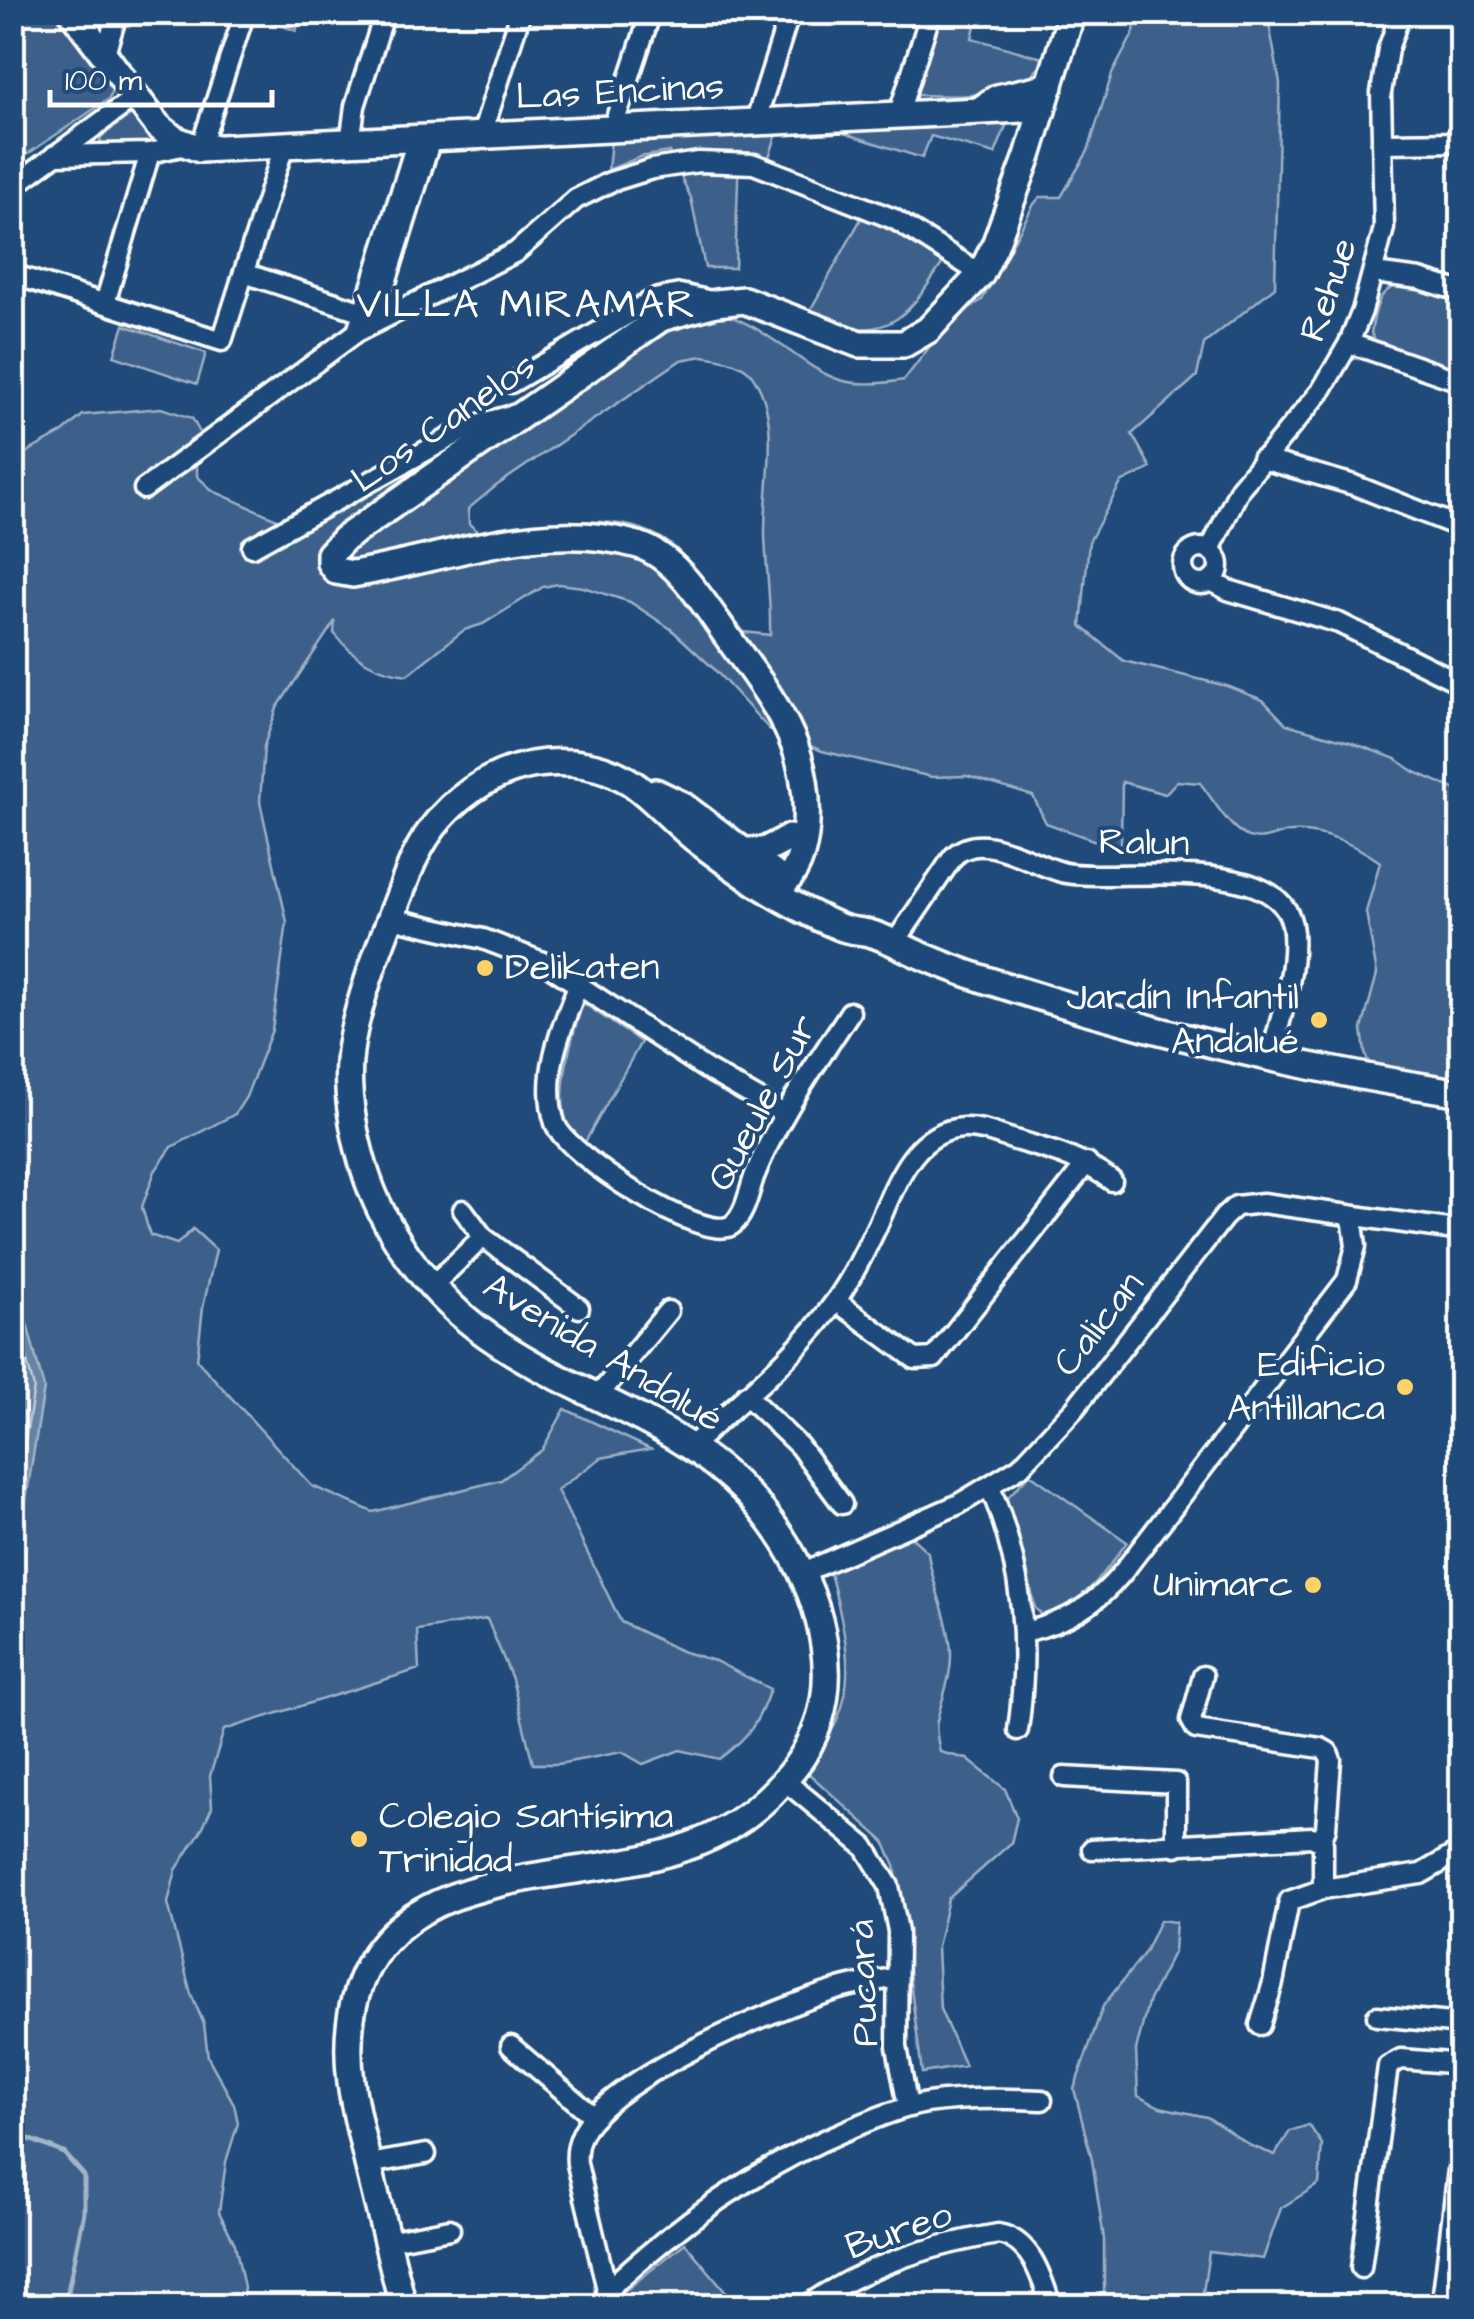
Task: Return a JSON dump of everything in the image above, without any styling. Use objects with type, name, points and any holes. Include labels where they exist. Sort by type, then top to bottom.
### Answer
[{"type":"street","points":[[72,12],[158,126],[193,147],[245,12]]},
{"type":"street","points":[[104,56],[118,12]]},
{"type":"street","points":[[350,143],[355,106],[384,12]]},
{"type":"street","points":[[480,137],[522,12]]},
{"type":"street","points":[[612,130],[651,12]]},
{"type":"street","points":[[756,123],[790,12]]},
{"type":"street","points":[[898,116],[931,12]]},
{"type":"street","name":"Los Canelos","points":[[779,883],[797,865],[804,842],[806,802],[800,758],[779,710],[668,562],[641,546],[598,538],[528,538],[353,574],[340,573],[332,567],[330,554],[337,545],[649,324],[716,302],[744,300],[858,344],[904,344],[928,330],[982,274],[1009,212],[1072,12]]},
{"type":"street","name":"Rehue","points":[[1210,550],[1232,502],[1262,460],[1309,407],[1349,343],[1374,273],[1385,206],[1384,71],[1401,12]]},
{"type":"street","points":[[12,186],[135,97]]},
{"type":"street","name":"Las Encinas","points":[[55,155],[975,112],[1046,97]]},
{"type":"street","points":[[144,489],[356,332],[369,317],[424,140]]},
{"type":"street","points":[[1382,143],[1462,142]]},
{"type":"street","points":[[12,274],[222,341],[284,146]]},
{"type":"street","points":[[105,303],[150,153]]},
{"type":"street","points":[[244,272],[369,317],[516,252],[576,200],[610,182],[652,169],[699,162],[754,164],[784,174],[894,219],[982,274]]},
{"type":"street","points":[[1374,273],[1420,279],[1462,292]]},
{"type":"street","points":[[511,383],[654,299],[680,294],[716,302]]},
{"type":"street","points":[[1349,343],[1462,382]]},
{"type":"street","points":[[252,547],[471,426],[526,412]]},
{"type":"street","points":[[1262,460],[1391,498],[1462,528]]},
{"type":"street","points":[[1211,581],[1220,566],[1210,550],[1197,548],[1186,556],[1184,570],[1194,582],[1211,581],[1228,590],[1340,622],[1462,684]]},
{"type":"street","name":"Avenida Andalué","points":[[402,2306],[351,2088],[350,2032],[357,1994],[380,1949],[423,1910],[479,1888],[681,1850],[745,1817],[785,1781],[810,1744],[826,1694],[827,1664],[822,1630],[802,1573],[780,1534],[751,1497],[692,1446],[487,1335],[432,1286],[380,1212],[359,1153],[350,1096],[349,1063],[354,1031],[391,918],[426,835],[463,795],[493,777],[536,764],[570,763],[606,770],[682,805],[779,883]]},
{"type":"street","name":"Avenida Andalué","points":[[645,790],[686,832],[779,883],[854,918],[868,933],[964,973],[1046,1000],[1270,1060],[1462,1093]]},
{"type":"street","points":[[779,883],[790,838],[806,802]]},
{"type":"street","points":[[741,850],[764,851],[790,838]]},
{"type":"street","name":"Ralun","points":[[894,944],[953,857],[962,848],[978,843],[1070,874],[1192,876],[1247,883],[1280,900],[1294,934],[1287,992],[1270,1060]]},
{"type":"street","points":[[391,918],[504,946],[545,963],[706,1069],[784,1114]]},
{"type":"street","name":"Queule Sur","points":[[579,983],[555,1050],[550,1096],[556,1128],[600,1169],[691,1223],[723,1229],[740,1216],[762,1157],[784,1114],[850,1012]]},
{"type":"street","points":[[692,1446],[794,1350],[836,1300],[902,1172],[919,1150],[938,1136],[957,1129],[979,1129],[1087,1162],[1112,1181]]},
{"type":"street","points":[[836,1300],[915,1358],[934,1358],[1087,1162]]},
{"type":"street","name":"Calican","points":[[802,1573],[990,1488],[1020,1467],[1056,1430],[1229,1211],[1252,1202],[1462,1231]]},
{"type":"street","points":[[463,1210],[484,1237],[578,1308]]},
{"type":"street","points":[[1025,1632],[1060,1622],[1091,1605],[1136,1556],[1347,1280],[1356,1246],[1352,1217]]},
{"type":"street","points":[[432,1286],[484,1237]]},
{"type":"street","points":[[598,1396],[668,1312]]},
{"type":"street","points":[[746,1395],[800,1446],[842,1504]]},
{"type":"street","points":[[990,1488],[1010,1542],[1025,1632],[1018,1730]]},
{"type":"street","points":[[1203,1676],[1191,1720],[1196,1729],[1328,1752],[1331,1760],[1327,1822],[1321,1842]]},
{"type":"street","points":[[1064,1777],[1176,1784],[1176,1846]]},
{"type":"street","name":"Pucará","points":[[785,1781],[853,1836],[878,1863],[892,1898],[898,1931],[897,2046],[908,2107]]},
{"type":"street","points":[[1092,1850],[1312,1837],[1324,1848],[1323,1890]]},
{"type":"street","points":[[1260,2025],[1273,1983],[1287,1904],[1294,1898],[1323,1890],[1421,1874],[1462,1850]]},
{"type":"street","points":[[609,2299],[577,2164],[580,2136],[594,2117],[658,2070],[715,2040],[809,1999],[897,1977]]},
{"type":"street","points":[[1376,2016],[1462,2024]]},
{"type":"street","points":[[511,2046],[594,2117]]},
{"type":"street","points":[[1361,2268],[1388,2066],[1401,2059],[1462,2064]]},
{"type":"street","points":[[609,2299],[662,2241],[746,2179],[837,2134],[908,2107],[963,2100],[1042,2100]]},
{"type":"street","points":[[368,2164],[426,2154]]},
{"type":"street","points":[[1451,2297],[1462,2166]]},
{"type":"street","points":[[387,2241],[450,2228]]},
{"type":"street","name":"Bureo","points":[[806,2306],[849,2280],[912,2253],[998,2234],[1018,2240],[1034,2263],[1051,2306]]},
{"type":"shaded area","points":[[13,12],[56,13],[112,90],[109,99],[13,164]]},
{"type":"shaded area","points":[[253,13],[302,13],[296,31]]},
{"type":"shaded area","points":[[934,13],[976,22],[972,38],[1046,59],[1018,84],[1002,90],[984,94],[909,95]]},
{"type":"shaded area","points":[[1136,13],[1267,13],[1280,83],[1275,287],[1204,344],[1197,376],[1132,434],[1151,468],[1121,483],[1089,542],[1081,626],[1124,661],[1227,686],[1263,700],[1286,724],[1396,759],[1461,792],[1462,1081],[1371,1070],[1362,1029],[1377,974],[1366,912],[1380,862],[1350,845],[1315,833],[1286,832],[1258,839],[1246,836],[1227,819],[1200,783],[1177,781],[1165,794],[1122,782],[1121,845],[1093,840],[1046,823],[1033,796],[967,776],[932,777],[822,751],[769,729],[671,629],[630,602],[583,587],[543,587],[483,624],[464,630],[407,675],[376,667],[358,657],[334,633],[335,621],[277,708],[264,746],[260,802],[287,922],[272,1030],[246,1097],[235,1114],[172,1147],[155,1171],[142,1207],[150,1235],[177,1244],[193,1229],[216,1250],[203,1307],[197,1360],[312,1486],[373,1512],[501,1480],[542,1450],[565,1409],[650,1449],[601,1458],[557,1490],[621,1622],[770,1689],[751,1729],[719,1759],[680,1750],[643,1764],[622,1752],[558,1764],[533,1764],[512,1679],[487,1619],[417,1630],[419,1669],[224,1730],[210,1776],[212,1807],[176,1870],[168,1903],[191,1994],[204,2024],[208,2057],[234,2104],[238,2123],[226,2162],[219,2212],[235,2244],[244,2287],[242,2306],[29,2306],[13,2281],[13,460],[63,432],[83,415],[161,408],[192,418],[204,440],[197,458],[197,476],[213,491],[279,520],[542,409],[634,341],[706,306],[756,329],[814,368],[843,381],[904,380],[950,320],[982,300],[1040,197],[1061,197],[1088,151],[1112,74],[1134,32]],"holes":[[[703,356],[729,361],[747,370],[767,412],[770,453],[765,535],[770,635],[744,632],[684,557],[655,535],[608,522],[554,523],[479,532],[469,524],[468,509],[496,486],[681,360]]]},
{"type":"shaded area","points":[[131,114],[139,114],[152,133],[151,143],[100,143],[101,137]]},
{"type":"shaded area","points":[[1008,121],[995,154],[931,136],[922,158],[837,131],[839,125]]},
{"type":"shaded area","points":[[778,131],[769,157],[739,152],[735,268],[705,268],[691,198],[669,152],[640,157],[608,170],[611,140]]},
{"type":"shaded area","points":[[862,217],[946,258],[917,299],[890,322],[857,328],[806,318]]},
{"type":"shaded area","points":[[1407,284],[1461,304],[1461,372],[1375,340],[1371,333],[1380,300],[1389,289]]},
{"type":"shaded area","points":[[124,325],[206,353],[197,384],[114,356]]},
{"type":"shaded area","points":[[583,1003],[641,1042],[584,1144],[568,1125],[563,1098],[566,1064]]},
{"type":"shaded area","points":[[1030,1474],[1127,1542],[1081,1596],[1042,1615],[1035,1608],[1025,1560],[1006,1506],[1008,1497]]},
{"type":"shaded area","points":[[909,1535],[928,1552],[950,1639],[950,1670],[936,1725],[940,1752],[967,1759],[1005,1789],[1017,1818],[1011,1843],[948,1899],[937,1947],[940,2009],[965,2066],[922,2073],[895,1866],[884,1841],[808,1773],[838,1718],[847,1682],[846,1644],[829,1569]]},
{"type":"shaded area","points":[[1160,1920],[1176,1922],[1174,1951],[1149,2000],[1136,2050],[1138,2096],[1160,2107],[1207,2117],[1251,2146],[1275,2155],[1290,2131],[1309,2125],[1322,2144],[1319,2184],[1281,2208],[1263,2259],[1209,2252],[1201,2306],[1104,2306],[1104,2239],[1092,2160],[1074,2089],[1103,2006],[1145,1952]]},
{"type":"shaded area","points":[[685,2243],[738,2306],[627,2306],[622,2293]]},
{"type":"water","points":[[13,1271],[44,1388],[15,1567],[13,1644]]},
{"type":"waterway","points":[[12,2132],[64,2153],[84,2176],[84,2212],[68,2291],[74,2306]]},
{"type":"place","name":"Delikaten","points":[[485,968]]},
{"type":"place","name":"Jardín Infantil Andalué","points":[[1319,1020]]},
{"type":"place","name":"Edificio Antillanca","points":[[1405,1387]]},
{"type":"place","name":"Unimarc","points":[[1313,1585]]},
{"type":"place","name":"Colegio Santísima Trinidad","points":[[359,1839]]},
{"type":"district","name":"VILLA MIRAMAR","points":[[527,305]]}]
